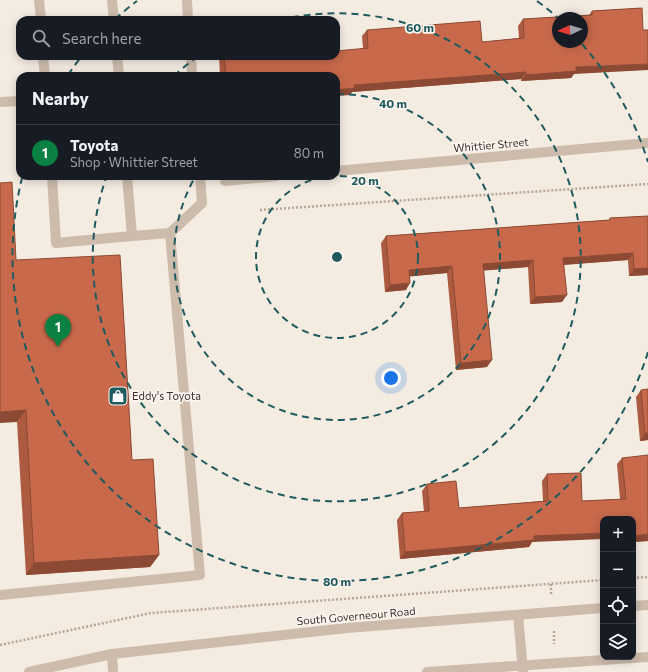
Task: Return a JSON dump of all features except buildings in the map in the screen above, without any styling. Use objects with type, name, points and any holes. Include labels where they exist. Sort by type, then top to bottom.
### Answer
[{"type":"street","points":[[40,0],[41,16]]},
{"type":"street","points":[[112,0],[114,16]]},
{"type":"street","points":[[187,0],[188,16]]},
{"type":"street","points":[[44,60],[45,72]]},
{"type":"street","points":[[117,60],[119,72]]},
{"type":"street","points":[[191,60],[192,72]]},
{"type":"street","points":[[0,102],[16,101]]},
{"type":"street","name":"Whittier Street","points":[[340,171],[648,143]]},
{"type":"street","points":[[52,180],[56,243],[170,233],[202,203],[200,180]]},
{"type":"street","points":[[127,180],[132,236]]},
{"type":"street","points":[[0,595],[200,575],[170,233]]},
{"type":"street","points":[[636,606],[648,605]]},
{"type":"street","name":"South Governeour Road","points":[[29,672],[112,654],[347,628],[600,608]]},
{"type":"street","points":[[518,614],[523,669]]},
{"type":"street","points":[[112,654],[113,672]]},
{"type":"street","points":[[427,672],[523,669],[648,656]]},
{"type":"path","points":[[260,210],[648,184]]},
{"type":"path","points":[[636,578],[648,577]]},
{"type":"path","points":[[0,645],[151,613],[600,580]]},
{"type":"place","name":"Toyota","points":[[58,347]]},
{"type":"place","name":"Eddy's Toyota","points":[[118,396]]}]
